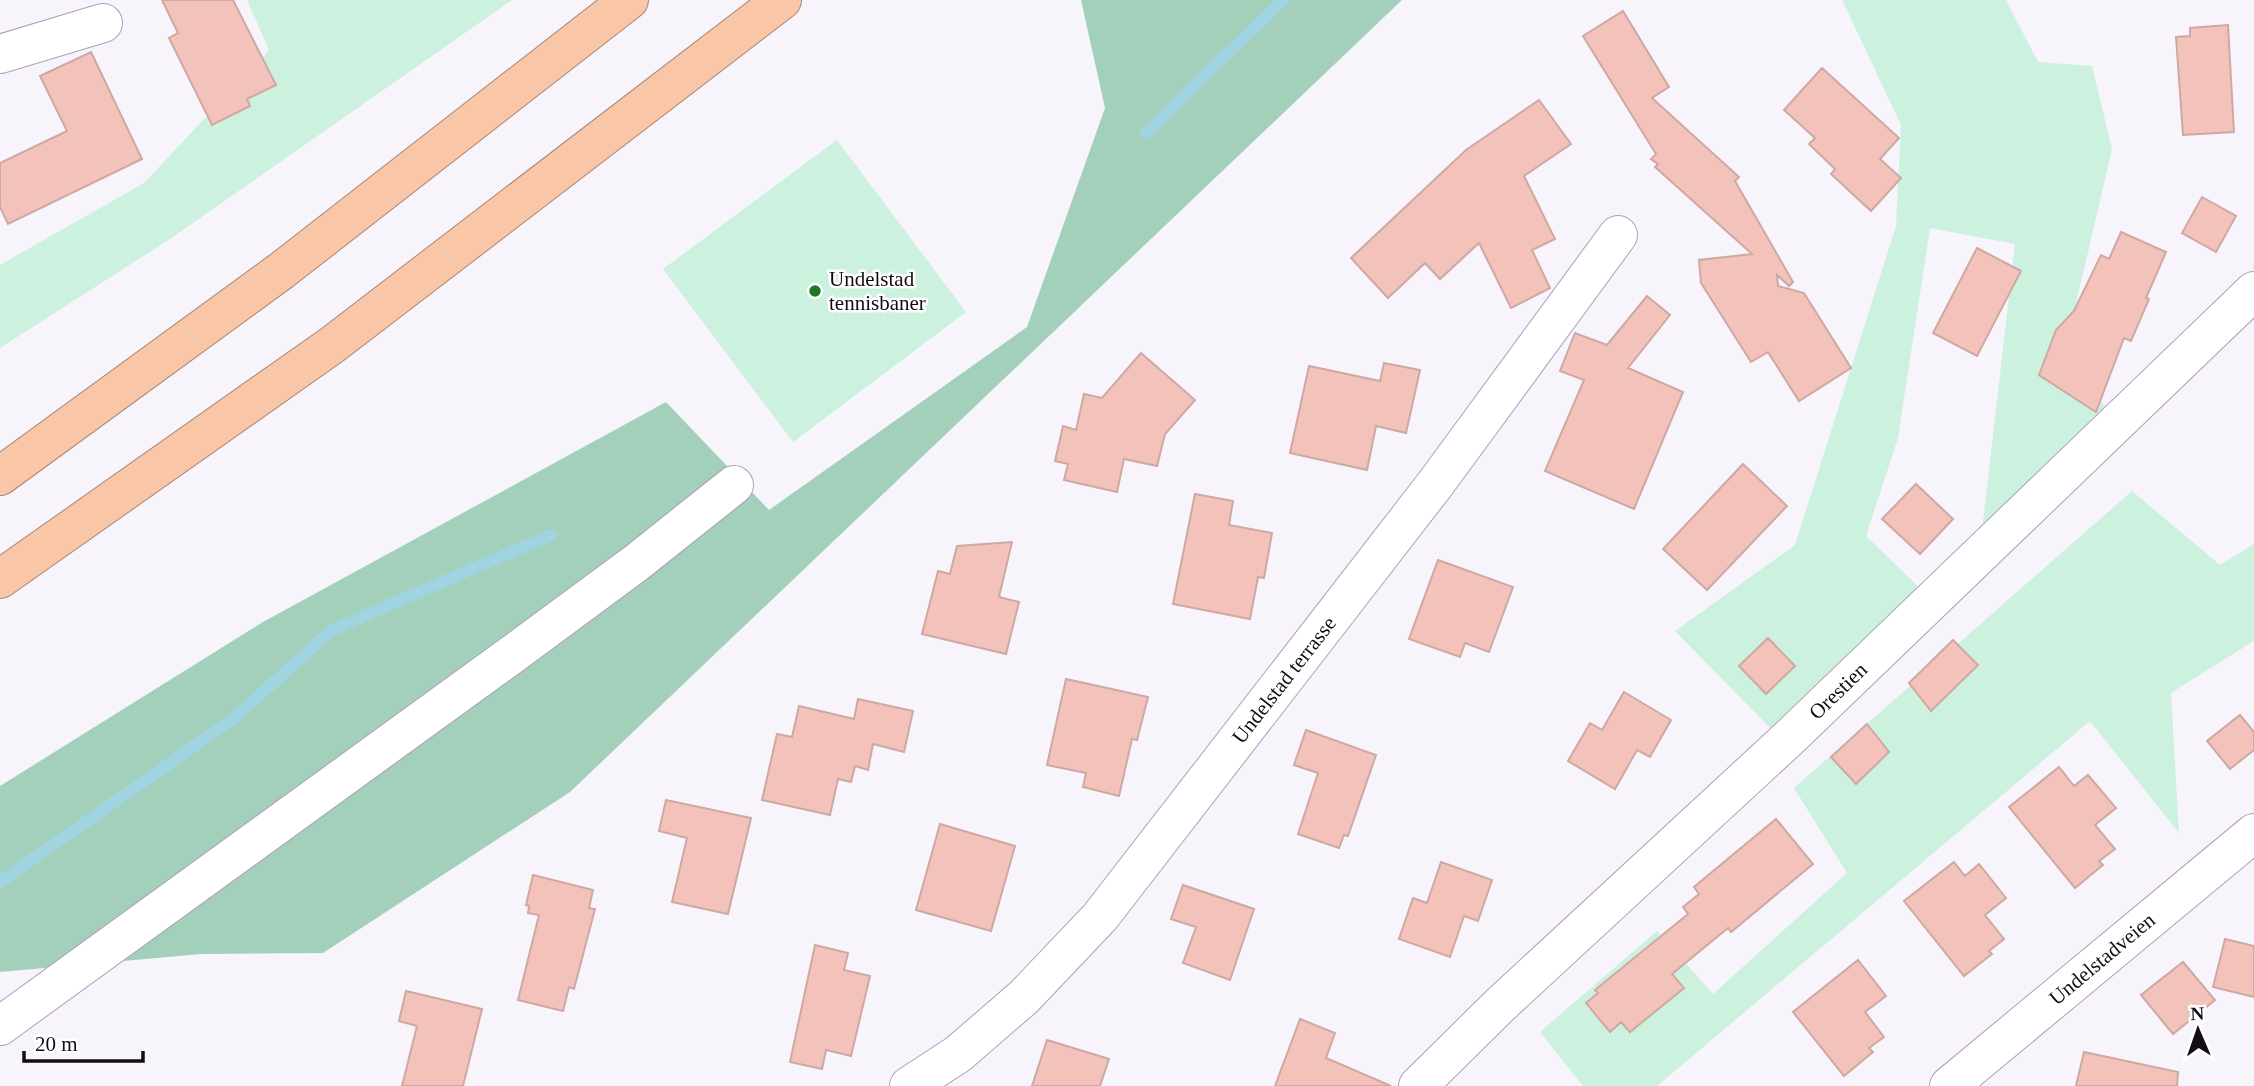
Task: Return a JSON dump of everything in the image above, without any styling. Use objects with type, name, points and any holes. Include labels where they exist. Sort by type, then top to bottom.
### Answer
[{"type":"highway","points":[[0,476],[281,271],[629,0]]},
{"type":"highway","points":[[0,579],[332,345],[782,0]]},
{"type":"street","points":[[0,54],[103,23]]},
{"type":"street","name":"Undelstad terrasse","points":[[909,1086],[958,1054],[1024,997],[1100,917],[1427,494],[1618,235]]},
{"type":"street","name":"Orestien","points":[[1418,1086],[1500,1005],[1788,739],[2254,291]]},
{"type":"street","points":[[0,1026],[636,563],[734,485]]},
{"type":"street","name":"Undelstadveien","points":[[1949,1086],[2254,833]]},
{"type":"green space","points":[[247,0],[512,0],[170,239],[0,348],[0,265],[144,183],[269,50]]},
{"type":"green space","points":[[1081,0],[1402,0],[570,792],[323,953],[201,954],[0,972],[0,786],[263,622],[666,402],[769,510],[1027,327],[1105,108]]},
{"type":"green space","points":[[1842,0],[2006,0],[2038,62],[2092,66],[2112,149],[2064,355],[2109,411],[1981,539],[2015,244],[1930,228],[1898,438],[1866,536],[1925,593],[1776,734],[1675,631],[1795,545],[1896,226],[1901,125]]},
{"type":"green space","name":"Undelstad tennisbaner","points":[[837,140],[966,312],[793,442],[663,269]]},
{"type":"green space","points":[[2132,491],[2220,565],[2254,544],[2254,641],[2171,693],[2179,833],[2090,721],[1657,1086],[1583,1086],[1540,1032],[1657,931],[1713,994],[1847,873],[1794,788]]},
{"type":"building","points":[[162,0],[233,0],[276,85],[247,99],[250,106],[212,125],[169,38],[178,33]]},
{"type":"building","points":[[1623,11],[1669,87],[1652,98],[1739,177],[1735,181],[1793,282],[1789,286],[1777,275],[1778,286],[1804,293],[1851,368],[1799,401],[1768,352],[1751,362],[1701,283],[1699,260],[1752,254],[1655,167],[1658,164],[1651,159],[1656,154],[1583,36]]},
{"type":"building","points":[[2228,25],[2234,132],[2183,135],[2176,37],[2190,36],[2190,28]]},
{"type":"building","points":[[91,52],[142,159],[8,224],[0,207],[0,163],[67,131],[40,76]]},
{"type":"building","points":[[1822,68],[1899,138],[1880,159],[1901,178],[1871,211],[1831,174],[1835,169],[1809,144],[1815,138],[1784,110]]},
{"type":"building","points":[[1539,100],[1571,144],[1524,176],[1555,239],[1532,250],[1550,288],[1511,308],[1479,243],[1440,279],[1425,263],[1388,298],[1351,258],[1466,150]]},
{"type":"building","points":[[2202,197],[2236,216],[2216,252],[2182,233]]},
{"type":"building","points":[[2121,232],[2166,252],[2131,341],[2124,338],[2096,412],[2039,375],[2056,330],[2074,311],[2101,255],[2109,259]]},
{"type":"building","points":[[1977,248],[2021,271],[1977,356],[1933,333]]},
{"type":"building","points":[[1647,296],[1670,315],[1628,368],[1683,392],[1634,509],[1545,471],[1584,380],[1560,371],[1575,333],[1607,345]]},
{"type":"building","points":[[1141,353],[1195,400],[1165,434],[1157,466],[1124,459],[1117,492],[1064,480],[1068,464],[1055,461],[1063,426],[1076,430],[1084,394],[1102,398]]},
{"type":"building","points":[[1384,363],[1420,370],[1406,433],[1376,426],[1367,470],[1290,453],[1309,366],[1380,381]]},
{"type":"building","points":[[1743,464],[1787,506],[1707,590],[1663,549]]},
{"type":"building","points":[[1916,484],[1953,519],[1920,554],[1882,519]]},
{"type":"building","points":[[1195,494],[1233,501],[1229,525],[1272,533],[1264,578],[1258,577],[1250,619],[1173,604]]},
{"type":"building","points":[[1012,542],[999,597],[1019,602],[1006,654],[922,634],[938,571],[950,574],[957,546]]},
{"type":"building","points":[[1438,560],[1513,587],[1489,652],[1465,643],[1460,657],[1409,639]]},
{"type":"building","points":[[1768,638],[1795,666],[1766,694],[1739,666]]},
{"type":"building","points":[[1953,640],[1978,665],[1931,711],[1909,683]]},
{"type":"building","points":[[1066,679],[1148,697],[1137,740],[1132,739],[1119,796],[1083,787],[1086,773],[1047,765]]},
{"type":"building","points":[[1624,692],[1671,720],[1650,757],[1637,750],[1615,789],[1568,761],[1590,723],[1602,730]]},
{"type":"building","points":[[858,699],[913,711],[904,752],[873,744],[868,770],[855,766],[851,782],[838,779],[830,815],[762,800],[777,734],[792,737],[799,706],[854,719]]},
{"type":"building","points":[[2240,715],[2254,732],[2254,750],[2230,769],[2207,741]]},
{"type":"building","points":[[1867,724],[1889,752],[1856,784],[1831,757]]},
{"type":"building","points":[[1306,730],[1376,755],[1348,836],[1344,835],[1339,848],[1298,834],[1318,773],[1294,765]]},
{"type":"building","points":[[2059,767],[2074,786],[2088,775],[2116,808],[2095,825],[2115,849],[2099,861],[2103,865],[2075,888],[2009,807]]},
{"type":"building","points":[[666,800],[751,818],[728,914],[672,902],[687,838],[659,831]]},
{"type":"building","points":[[1776,819],[1813,864],[1731,932],[1728,928],[1672,974],[1684,988],[1630,1032],[1621,1022],[1610,1032],[1586,1003],[1598,993],[1595,990],[1688,914],[1683,907],[1699,894],[1694,887]]},
{"type":"building","points":[[940,824],[1015,846],[991,931],[916,910]]},
{"type":"building","points":[[1441,862],[1492,880],[1478,921],[1464,916],[1450,957],[1399,939],[1413,898],[1427,903]]},
{"type":"building","points":[[1954,862],[1965,876],[1979,864],[2006,898],[1985,915],[2004,939],[1989,951],[1992,954],[1964,976],[1904,901]]},
{"type":"building","points":[[533,875],[593,890],[589,908],[595,909],[574,989],[569,987],[563,1011],[518,1000],[539,915],[528,913],[529,906],[526,905]]},
{"type":"building","points":[[1183,885],[1254,909],[1230,980],[1183,963],[1196,927],[1171,919]]},
{"type":"building","points":[[2225,939],[2254,946],[2254,997],[2213,987]]},
{"type":"building","points":[[815,945],[848,953],[844,970],[870,976],[851,1056],[826,1050],[822,1069],[790,1062]]},
{"type":"building","points":[[1858,960],[1886,996],[1865,1012],[1884,1037],[1869,1048],[1873,1052],[1844,1076],[1793,1012]]},
{"type":"building","points":[[2183,962],[2215,1000],[2173,1034],[2141,995]]},
{"type":"building","points":[[406,991],[482,1009],[463,1086],[402,1086],[417,1026],[399,1021]]},
{"type":"building","points":[[1300,1019],[1335,1033],[1326,1058],[1391,1086],[1275,1086]]},
{"type":"building","points":[[1047,1040],[1109,1059],[1100,1086],[1032,1086]]},
{"type":"building","points":[[2084,1052],[2178,1072],[2177,1086],[2076,1086]]},
{"type":"waterway","points":[[1146,133],[1283,0]]},
{"type":"waterway","points":[[0,882],[233,719],[332,630],[551,535]]},
{"type":"place","name":"Undelstad tennisbaner","points":[[815,291]]}]
